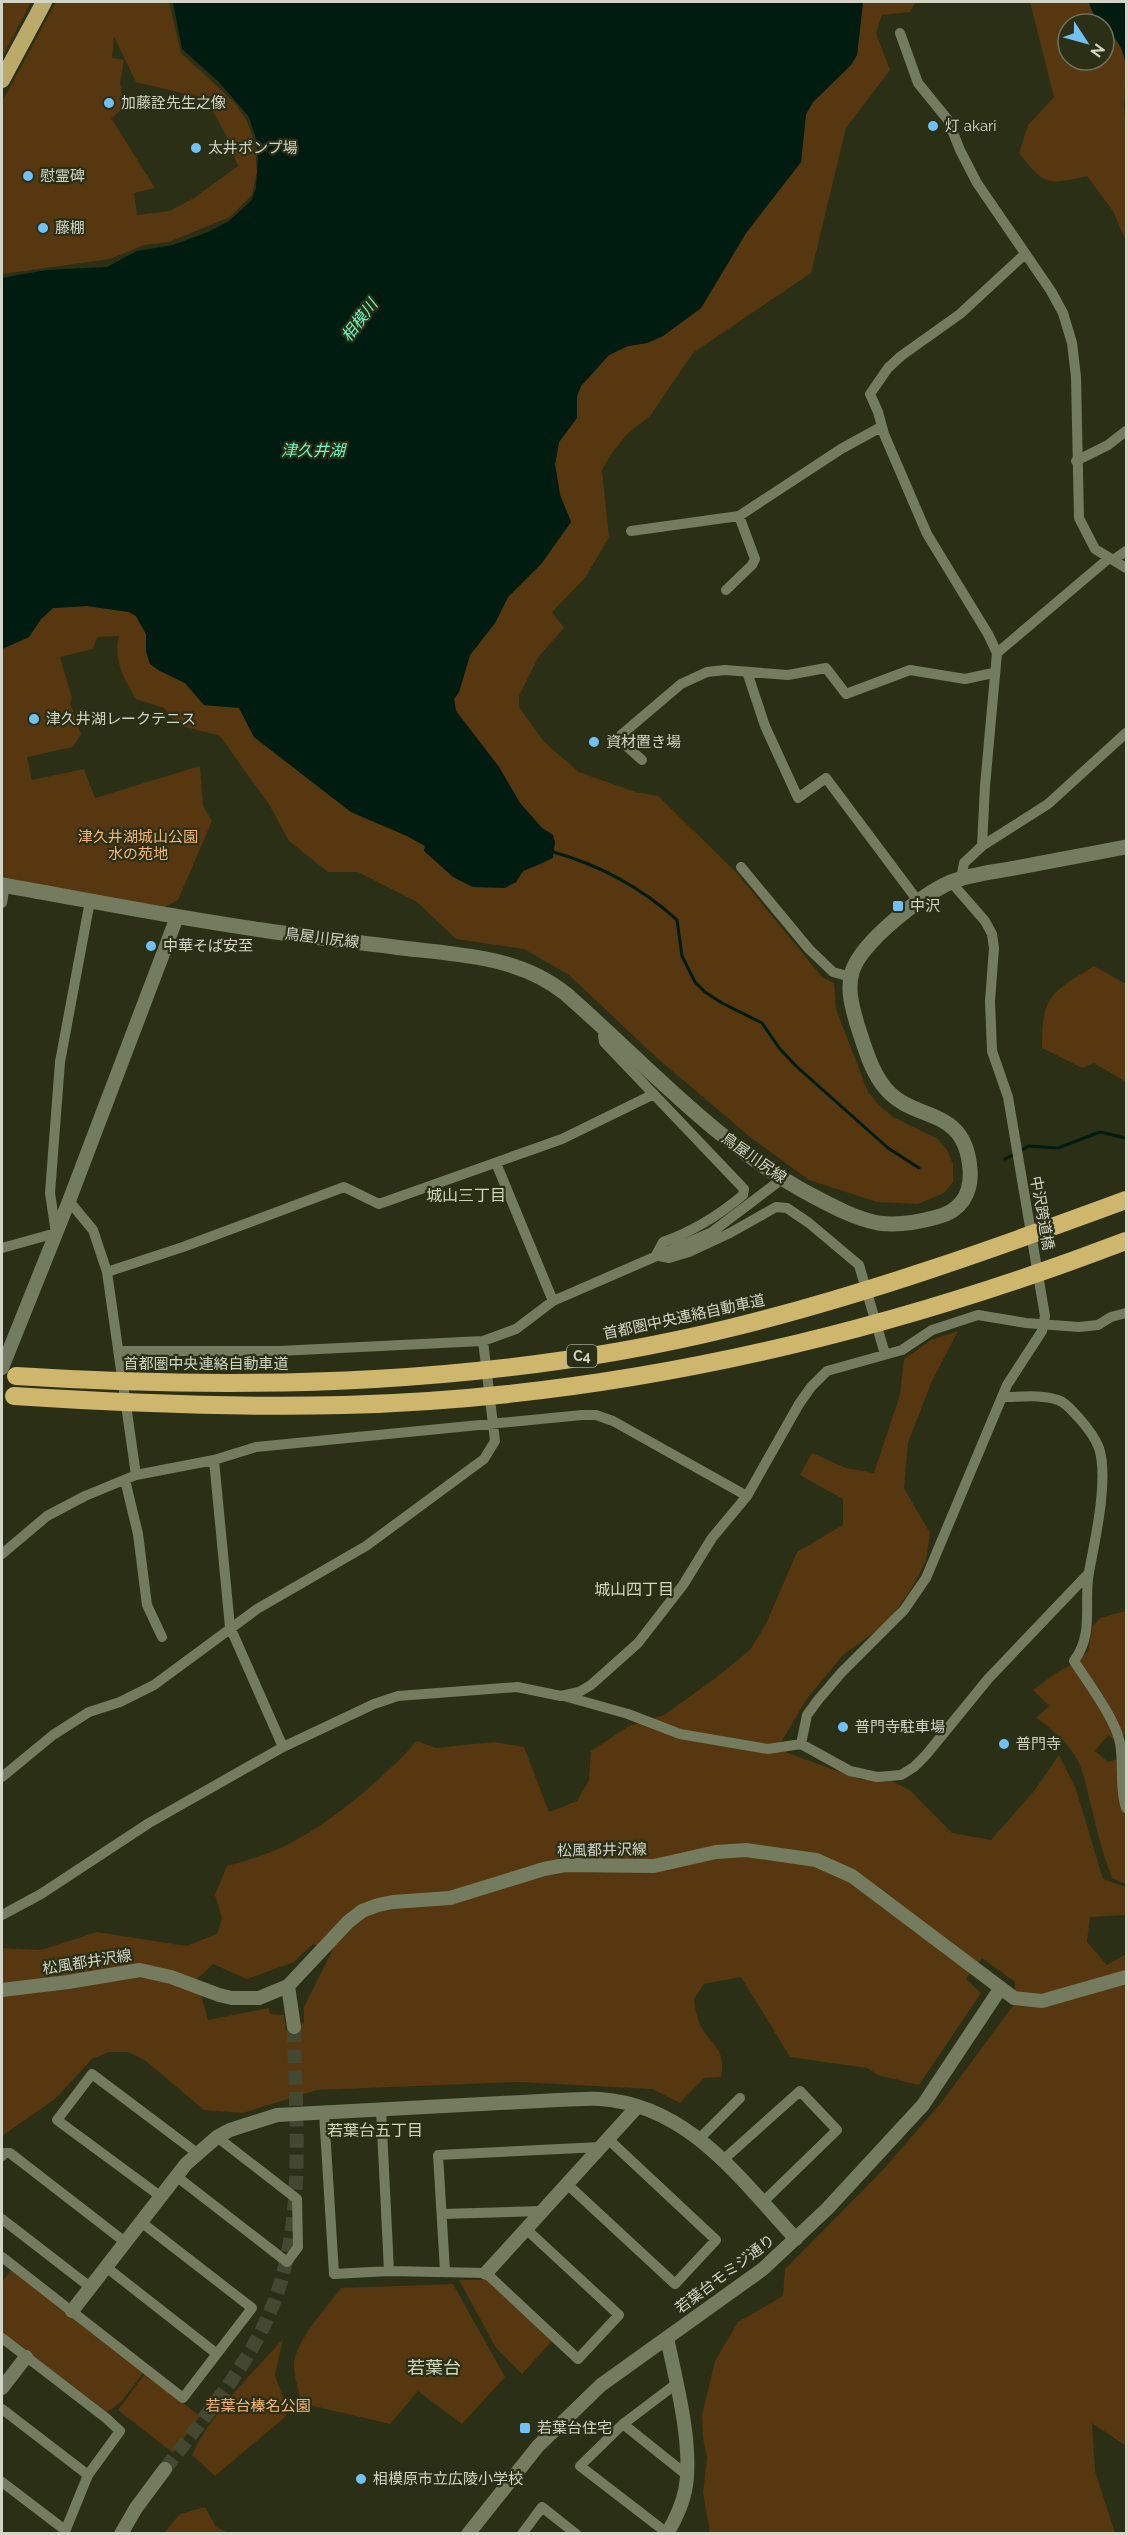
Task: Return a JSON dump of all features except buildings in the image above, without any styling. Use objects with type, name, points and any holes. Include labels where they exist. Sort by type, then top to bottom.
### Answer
[{"type":"highway","points":[[2,80],[44,2]]},
{"type":"highway","name":"首都圏中央連絡自動車道","points":[[6,1368],[166,1384],[344,1381],[514,1366],[627,1349],[730,1328],[879,1286],[997,1248],[1126,1200]]},
{"type":"highway","name":"C4","points":[[14,1396],[163,1404],[345,1405],[517,1392],[606,1380],[723,1360],[835,1336],[999,1287],[1126,1241]]},
{"type":"main road","name":"鳥屋川尻線","points":[[3,885],[177,917],[503,961],[522,967],[555,985],[725,1139],[782,1179],[847,1213],[889,1224],[942,1216],[960,1205],[969,1190],[969,1160],[956,1132],[940,1118],[907,1104],[893,1095],[876,1074],[851,1005],[851,977],[861,954],[882,932],[918,901],[956,881],[1126,847]]},
{"type":"street","points":[[900,33],[918,83],[948,120],[977,183],[1051,291],[1068,326],[1076,377],[1079,518],[1095,549],[1126,568]]},
{"type":"street","points":[[982,846],[993,673],[997,653],[988,634],[927,534],[881,427],[878,412],[870,394],[888,368],[960,314],[1024,254]]},
{"type":"street","points":[[631,531],[739,516],[841,449],[881,427]]},
{"type":"street","points":[[1076,461],[1108,445],[1126,432]]},
{"type":"street","points":[[726,590],[752,565],[755,559],[739,516]]},
{"type":"street","points":[[997,653],[1110,559],[1126,551]]},
{"type":"street","points":[[642,760],[620,738],[681,684],[707,672],[725,670],[788,675],[826,668],[846,694],[910,670],[965,679],[993,673]]},
{"type":"street","points":[[747,672],[765,726],[798,798],[826,778],[918,901]]},
{"type":"street","points":[[956,881],[964,863],[982,846],[1048,804],[1126,733]]},
{"type":"street","points":[[741,867],[809,949],[833,972],[851,977]]},
{"type":"street","name":"中沢跨道橋","points":[[956,881],[992,933],[994,956],[990,1002],[992,1051],[1008,1097],[1042,1299],[1044,1324]]},
{"type":"street","points":[[2,903],[3,885]]},
{"type":"street","points":[[56,1233],[50,1193],[60,1062],[90,901]]},
{"type":"street","points":[[6,1368],[177,917]]},
{"type":"street","points":[[607,1030],[603,1035],[604,1041],[745,1192],[708,1222],[686,1234],[663,1242],[656,1255]]},
{"type":"street","points":[[107,1272],[344,1187],[379,1204],[562,1139],[654,1094]]},
{"type":"street","points":[[496,1163],[553,1301]]},
{"type":"street","points":[[120,1356],[483,1345],[516,1329],[553,1301],[712,1232],[782,1179]]},
{"type":"street","points":[[69,1201],[93,1230],[107,1272],[136,1474]]},
{"type":"street","points":[[656,1255],[669,1258],[689,1252],[730,1233],[776,1207],[781,1207],[800,1216],[851,1256],[859,1265],[885,1354]]},
{"type":"street","points":[[2,1248],[56,1233]]},
{"type":"street","points":[[561,1696],[579,1692],[591,1685],[638,1643],[683,1585],[712,1538],[747,1496],[799,1404],[822,1376],[834,1368],[909,1347],[943,1325],[978,1315],[1079,1327],[1098,1325],[1111,1317],[1126,1313]]},
{"type":"street","points":[[801,1744],[807,1715],[818,1700],[847,1667],[904,1610],[926,1578],[1014,1373],[1037,1341],[1044,1324]]},
{"type":"street","points":[[2,1777],[53,1735],[89,1712],[120,1702],[154,1685],[230,1627],[366,1546],[484,1459],[495,1441],[483,1345]]},
{"type":"street","points":[[1003,1397],[1057,1400],[1072,1411],[1093,1436],[1099,1448],[1102,1470],[1096,1544],[1089,1573],[1085,1641],[1074,1661],[1096,1694],[1120,1742],[1123,1799],[1126,1808]]},
{"type":"street","points":[[2,1554],[47,1516],[85,1496],[136,1474],[214,1460],[256,1447],[596,1415],[612,1421],[747,1496]]},
{"type":"street","points":[[214,1460],[230,1627],[283,1747]]},
{"type":"street","points":[[125,1480],[138,1534],[147,1605],[162,1637]]},
{"type":"street","points":[[2,1915],[49,1889],[149,1823],[283,1747],[348,1714],[398,1696],[517,1687],[628,1714],[680,1734],[768,1749],[801,1744],[836,1765],[864,1775],[891,1777],[907,1772],[926,1755],[988,1679],[1089,1573]]},
{"type":"street","name":"松風都井沢線","points":[[2,1990],[46,1986],[140,1970],[171,1977],[232,1998],[260,1998],[288,1986],[348,1922],[362,1911],[378,1905],[450,1898],[544,1869],[565,1865],[654,1866],[716,1852],[746,1850],[816,1860],[852,1876],[1014,1998],[1042,2001],[1126,1977]]},
{"type":"street","points":[[288,1986],[294,2027]]},
{"type":"street","name":"若葉台モミジ通り","points":[[468,2534],[518,2469],[567,2416],[601,2385],[729,2295],[796,2239],[923,2105],[1000,1989]]},
{"type":"street","points":[[160,2196],[57,2120],[92,2074],[197,2153]]},
{"type":"street","points":[[723,2160],[800,2091],[837,2130],[762,2203]]},
{"type":"street","points":[[700,2138],[740,2098]]},
{"type":"street","points":[[72,2311],[160,2196],[197,2153],[217,2137],[260,2119],[277,2115],[601,2099],[638,2107],[674,2120],[700,2138],[796,2239]]},
{"type":"street","points":[[486,2273],[638,2107]]},
{"type":"street","points":[[381,2109],[389,2271]]},
{"type":"street","points":[[324,2113],[334,2274],[389,2271],[486,2273],[578,2359],[619,2314],[526,2229]]},
{"type":"street","points":[[176,2176],[286,2262],[298,2247],[297,2199],[217,2137]]},
{"type":"street","points":[[445,2271],[438,2155],[604,2143],[716,2240],[675,2284],[567,2184]]},
{"type":"street","points":[[2,2156],[4,2153],[10,2153],[125,2242]]},
{"type":"street","points":[[442,2214],[542,2211]]},
{"type":"street","points":[[2,2219],[90,2287]]},
{"type":"street","points":[[2,2257],[183,2398],[252,2308],[141,2222]]},
{"type":"street","points":[[106,2267],[217,2354]]},
{"type":"street","points":[[2,2338],[118,2428],[119,2435],[88,2475],[65,2532],[2,2482]]},
{"type":"street","points":[[667,2338],[676,2384],[688,2458],[681,2504],[667,2533],[580,2466],[623,2424],[676,2384]]},
{"type":"street","points":[[3,2384],[26,2357]]},
{"type":"street","points":[[2,2409],[88,2475]]},
{"type":"street","points":[[623,2424],[687,2476]]},
{"type":"street","points":[[121,2534],[136,2508],[165,2469]]},
{"type":"street","points":[[522,2534],[542,2507],[576,2534]]},
{"type":"green space","points":[[2,2],[31,2],[2,58]]},
{"type":"green space","points":[[56,2],[169,2],[181,53],[234,102],[247,121],[254,140],[257,172],[252,195],[230,217],[169,242],[144,245],[110,259],[2,274],[2,102]],"holes":[[[114,37],[136,82],[206,99],[226,135],[238,166],[194,198],[170,211],[137,215],[134,193],[155,188],[111,118],[124,108],[120,83],[124,60],[112,58]]]},
{"type":"green space","name":"津久井湖城山公園 水の苑地","points":[[863,2],[916,2],[910,12],[882,15],[876,33],[890,70],[846,128],[811,273],[693,353],[650,416],[628,433],[611,454],[602,470],[609,537],[585,578],[552,612],[564,628],[539,656],[519,696],[519,707],[544,742],[579,772],[635,792],[658,796],[736,872],[822,977],[834,983],[836,1009],[868,1092],[893,1117],[938,1139],[947,1150],[953,1164],[953,1182],[944,1193],[918,1204],[877,1202],[809,1180],[750,1137],[656,1057],[569,975],[524,949],[456,939],[417,902],[358,872],[328,872],[289,841],[270,806],[220,736],[178,725],[164,708],[136,699],[124,677],[119,661],[117,653],[119,636],[97,637],[93,649],[60,657],[72,698],[70,703],[81,734],[73,747],[27,757],[32,780],[84,769],[95,798],[200,766],[203,806],[212,821],[178,900],[161,909],[2,881],[2,649],[29,637],[41,619],[53,608],[87,606],[129,612],[136,616],[146,634],[146,651],[150,664],[185,683],[204,705],[239,708],[254,737],[351,812],[407,836],[425,846],[424,851],[428,854],[516,882],[523,871],[544,863],[553,835],[542,828],[520,803],[499,767],[456,711],[454,699],[459,692],[470,655],[495,623],[508,597],[541,564],[571,522],[560,495],[555,464],[559,442],[577,417],[577,396],[581,386],[609,355],[628,346],[647,343],[663,336],[701,308],[746,233],[801,162],[806,114],[813,102],[851,65],[857,55]]},
{"type":"green space","points":[[1030,2],[1089,2],[1093,12],[1056,12],[1056,72],[1116,72],[1116,38],[1123,51],[1126,67],[1124,106],[1126,241],[1113,211],[1087,176],[1063,181],[1048,180],[1035,172],[1019,153],[1028,125],[1054,97]]},
{"type":"green space","points":[[1094,966],[1126,984],[1126,1082],[1094,1063],[1082,1068],[1042,1048],[1044,1016],[1052,997]]},
{"type":"green space","points":[[958,1331],[931,1383],[908,1443],[904,1488],[930,1533],[926,1561],[910,1591],[886,1624],[843,1655],[806,1700],[777,1749],[862,1780],[888,1779],[911,1791],[952,1833],[991,1840],[1034,1791],[1059,1755],[1076,1789],[1103,1879],[1126,1887],[1126,1915],[1090,1917],[1087,1942],[1107,1965],[1126,1954],[1126,2446],[1092,2423],[1095,2471],[1115,2533],[710,2533],[703,2493],[707,2458],[702,2415],[715,2361],[738,2322],[783,2296],[785,2269],[881,2172],[941,2103],[1015,2003],[1015,1982],[982,1958],[966,1979],[981,1993],[919,2085],[878,2075],[867,2068],[790,2057],[741,1977],[704,1984],[694,1999],[699,2022],[719,2052],[722,2066],[721,2077],[704,2078],[680,2103],[652,2089],[519,2082],[317,2090],[243,2113],[204,2110],[146,2061],[128,2052],[109,2052],[92,2059],[55,2099],[2,2136],[2,1948],[41,1950],[97,1932],[186,1946],[217,1934],[222,1918],[215,1895],[227,1866],[271,1852],[329,1819],[368,1789],[417,1741],[436,1748],[494,1742],[524,1747],[549,1812],[577,1801],[589,1780],[591,1751],[629,1726],[664,1715],[750,1650],[766,1624],[797,1552],[843,1525],[843,1499],[800,1475],[812,1453],[846,1468],[874,1473],[900,1395],[904,1359],[931,1340]],"holes":[[[313,1944],[332,1951],[304,2007],[304,2023],[286,2031],[284,2015],[270,2014],[269,2008],[208,2020],[197,1979],[213,1964],[247,1979],[294,1962]]]},
{"type":"green space","points":[[1126,1611],[1126,1733],[1114,1740],[1108,1735],[1095,1751],[1108,1762],[1117,1759],[1126,1816],[1126,1884],[1112,1878],[1100,1843],[1080,1767],[1065,1742],[1036,1718],[1049,1706],[1033,1690],[1056,1673],[1078,1661],[1088,1651],[1093,1626],[1100,1618]]},
{"type":"green space","points":[[11,2270],[143,2373],[121,2402],[107,2412],[2,2332],[2,2282]]},
{"type":"green space","points":[[459,2280],[487,2280],[552,2341],[522,2374],[496,2348]]},
{"type":"green space","points":[[453,2284],[505,2377],[462,2424],[418,2391],[390,2424],[301,2403],[294,2370],[295,2356],[312,2325],[341,2288]]},
{"type":"green space","name":"若葉台榛名公園","points":[[283,2339],[275,2375],[287,2409],[285,2417],[215,2476],[192,2455],[221,2408]]},
{"type":"green space","points":[[145,2374],[200,2416],[173,2453],[118,2410]]},
{"type":"green space","points":[[205,2507],[216,2527],[229,2533],[164,2533],[180,2514]]},
{"type":"water","name":"津久井湖","points":[[173,2],[863,2],[857,55],[851,65],[813,102],[806,114],[801,162],[746,233],[701,308],[663,336],[647,343],[628,346],[609,355],[581,386],[577,396],[577,418],[559,442],[555,464],[560,495],[571,522],[541,564],[508,597],[495,623],[470,655],[459,692],[454,699],[456,711],[499,767],[520,803],[542,828],[553,835],[555,842],[553,858],[523,871],[516,882],[505,888],[473,887],[453,877],[424,851],[425,846],[351,812],[254,737],[239,708],[204,705],[185,683],[150,664],[146,651],[146,634],[136,616],[129,612],[87,606],[53,608],[41,619],[29,637],[2,649],[2,278],[46,270],[107,267],[137,251],[173,245],[208,232],[229,221],[251,201],[256,188],[257,142],[249,117],[219,82],[182,49]]},
{"type":"water","points":[[1089,2],[1126,2],[1126,67],[1124,55],[1116,40],[1116,12],[1092,11]]},
{"type":"waterway","points":[[550,851],[618,878],[649,897],[677,920],[682,956],[695,982],[722,1003],[762,1023],[780,1049],[796,1066],[888,1148],[919,1168]]},
{"type":"waterway","points":[[1005,1159],[1029,1146],[1058,1148],[1100,1132],[1126,1138]]},
{"type":"tunnel","points":[[165,2469],[246,2359],[267,2319],[280,2285],[289,2249],[294,2212],[297,2138],[294,2027]]},
{"type":"place","name":"加藤詮先生之像","points":[[109,103]]},
{"type":"place","name":"灯 akari","points":[[933,126]]},
{"type":"place","name":"太井ポンプ場","points":[[196,148]]},
{"type":"place","name":"慰霊碑","points":[[28,176]]},
{"type":"place","name":"藤棚","points":[[43,228]]},
{"type":"place","name":"津久井湖レークテニス","points":[[34,719]]},
{"type":"place","name":"資材置き場","points":[[594,742]]},
{"type":"place","name":"中沢","points":[[898,906]]},
{"type":"place","name":"中華そば安至","points":[[151,946]]},
{"type":"place","name":"普門寺駐車場","points":[[843,1727]]},
{"type":"place","name":"普門寺","points":[[1004,1744]]},
{"type":"place","name":"若葉台住宅","points":[[525,2428]]},
{"type":"place","name":"相模原市立広陵小学校","points":[[361,2479]]},
{"type":"district","name":"城山三丁目","points":[[466,1195]]},
{"type":"district","name":"城山四丁目","points":[[634,1589]]},
{"type":"district","name":"若葉台五丁目","points":[[375,2130]]},
{"type":"district","name":"若葉台","points":[[434,2368]]},
{"type":"water label","name":"相模川","points":[[359,320]]}]
